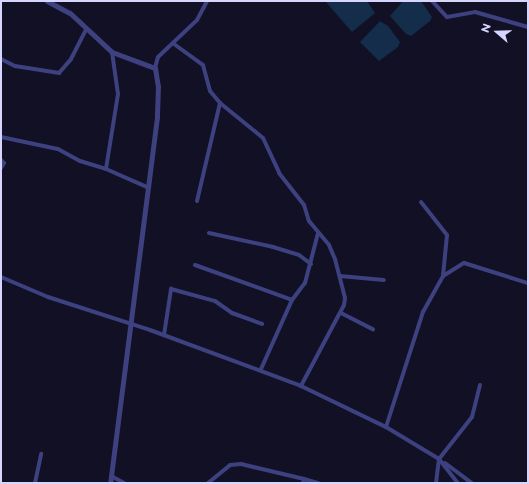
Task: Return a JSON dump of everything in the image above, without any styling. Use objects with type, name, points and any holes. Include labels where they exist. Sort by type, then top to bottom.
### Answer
[{"type":"street","points":[[47,1],[70,13],[86,30],[112,52],[155,68]]},
{"type":"street","points":[[110,483],[129,323],[159,102],[155,68],[158,57],[174,44],[198,20],[208,1]]},
{"type":"street","points":[[432,1],[447,17],[475,12],[528,27]]},
{"type":"street","points":[[1,59],[15,66],[59,73],[72,59],[86,30]]},
{"type":"street","points":[[174,44],[203,65],[210,91],[220,103],[263,138],[279,173],[304,204],[309,221],[329,245],[340,276],[345,298],[341,313],[301,386]]},
{"type":"street","points":[[106,169],[118,94],[112,52]]},
{"type":"street","points":[[197,201],[220,103]]},
{"type":"street","points":[[1,137],[58,149],[80,161],[106,169],[148,186]]},
{"type":"street","points":[[1,160],[4,163],[1,168]]},
{"type":"street","points":[[386,427],[423,312],[443,276],[447,235],[421,202]]},
{"type":"street","points":[[209,233],[273,247],[299,255],[311,264]]},
{"type":"street","points":[[261,370],[292,300],[302,290],[311,264],[318,233]]},
{"type":"street","points":[[443,276],[464,263],[528,283]]},
{"type":"street","points":[[195,265],[292,300]]},
{"type":"street","points":[[340,276],[384,280]]},
{"type":"street","points":[[1,277],[100,316],[129,323],[164,335],[301,386],[386,427],[441,460],[472,483]]},
{"type":"street","points":[[164,335],[171,289],[215,301],[232,314],[262,324]]},
{"type":"street","points":[[341,313],[373,329]]},
{"type":"street","points":[[436,483],[441,460],[472,417],[480,385]]},
{"type":"street","points":[[35,483],[41,454]]},
{"type":"street","points":[[441,460],[458,483]]},
{"type":"street","points":[[208,483],[230,465],[241,464],[304,481],[318,483]]},
{"type":"street","points":[[111,476],[124,483]]},
{"type":"water","points":[[325,1],[367,1],[375,13],[352,32]]},
{"type":"water","points":[[403,1],[421,1],[432,17],[430,21],[411,36],[406,34],[390,16]]},
{"type":"water","points":[[380,21],[388,26],[400,42],[398,47],[379,61],[360,42]]}]
